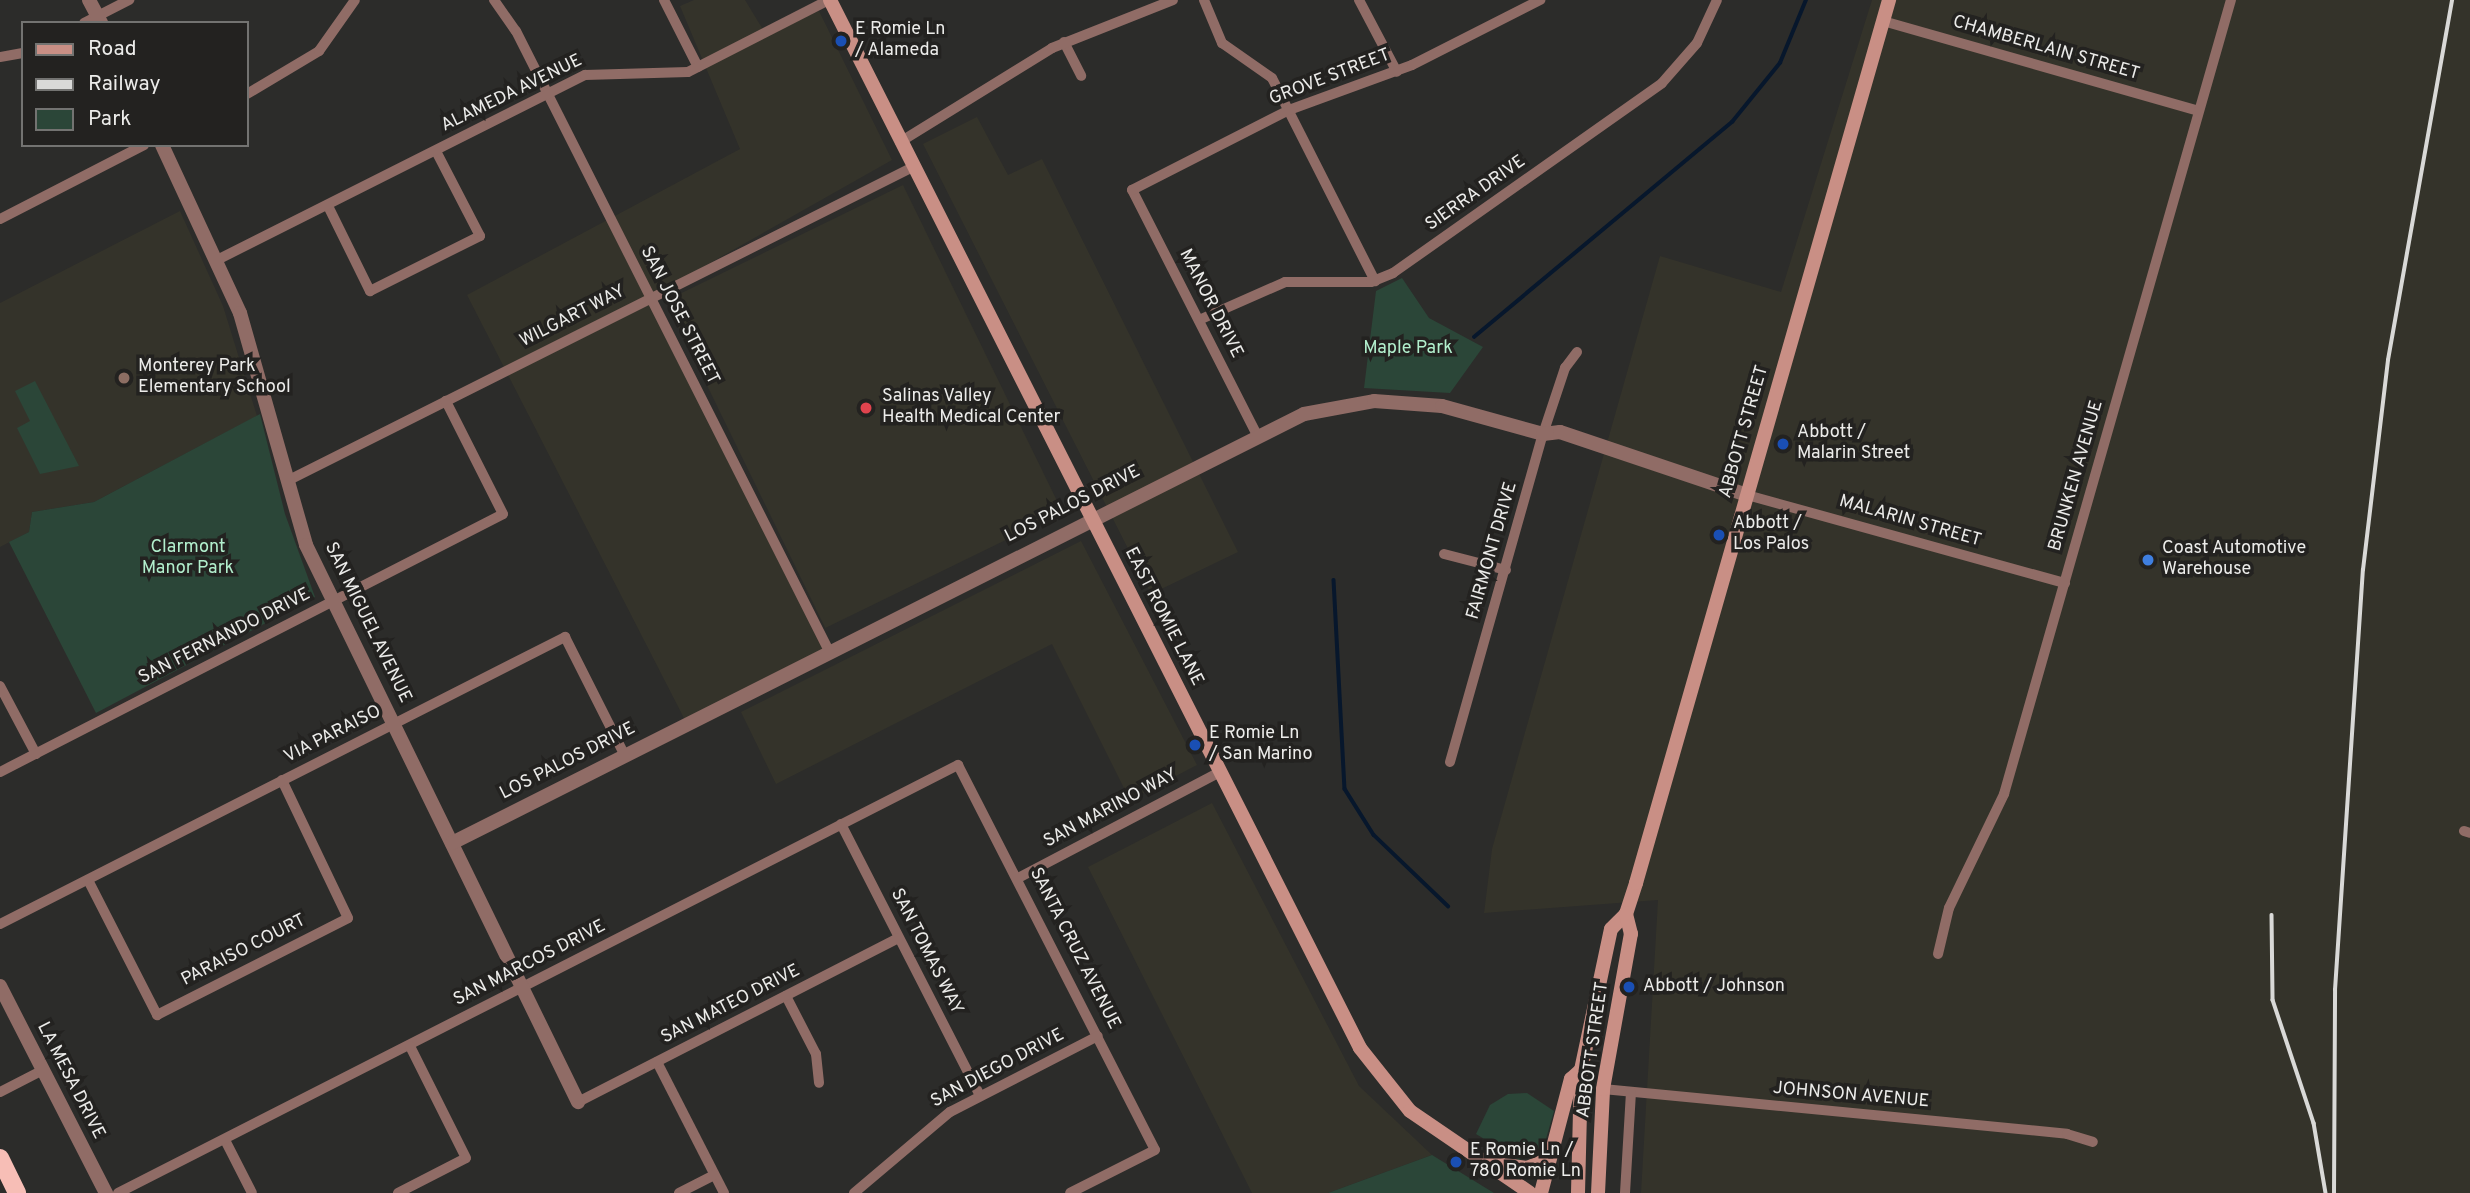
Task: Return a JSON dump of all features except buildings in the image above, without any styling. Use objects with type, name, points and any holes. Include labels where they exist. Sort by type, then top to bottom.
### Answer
[{"type":"highway","points":[[0,1158],[18,1193]]},
{"type":"main road","name":"EAST ROMIE LANE","points":[[829,0],[1369,1063],[1410,1111],[1476,1162],[1526,1193]]},
{"type":"main road","name":"ABBOTT STREET","points":[[1578,1193],[1581,1070],[1611,929],[1626,914],[1889,0]]},
{"type":"main road","name":"ABBOTT STREET","points":[[1598,1193],[1604,1089],[1632,934],[1626,914]]},
{"type":"main road","points":[[1541,1193],[1547,1160],[1572,1079],[1581,1070]]},
{"type":"main road","points":[[1476,1162],[1527,1168],[1547,1160]]},
{"type":"street","points":[[89,0],[94,21],[129,0]]},
{"type":"street","points":[[248,93],[319,51],[355,0]]},
{"type":"street","name":"SAN JOSE STREET","points":[[494,0],[547,94],[829,651]]},
{"type":"street","points":[[664,0],[698,67]]},
{"type":"street","name":"ALAMEDA AVENUE","points":[[219,260],[547,94],[597,72],[663,76],[698,67],[829,0]]},
{"type":"street","points":[[900,142],[957,110],[1064,42],[1173,0]]},
{"type":"street","points":[[1199,320],[1285,282],[1376,281],[1289,110],[1266,72],[1215,34],[1203,0]]},
{"type":"street","points":[[1359,0],[1397,72]]},
{"type":"street","name":"GROVE STREET","points":[[1132,190],[1289,110],[1397,72],[1540,0]]},
{"type":"street","name":"SIERRA DRIVE","points":[[1376,281],[1662,83],[1698,43],[1717,0]]},
{"type":"street","name":"BRUNKEN AVENUE","points":[[1938,954],[1949,908],[2004,794],[2231,0]]},
{"type":"street","name":"CHAMBERLAIN STREET","points":[[1883,21],[2198,111]]},
{"type":"street","points":[[1064,42],[1081,76]]},
{"type":"street","points":[[0,57],[21,53]]},
{"type":"street","points":[[0,219],[140,147]]},
{"type":"street","name":"SAN MIGUEL AVENUE","points":[[163,147],[219,260],[258,365],[300,530],[578,1102]]},
{"type":"street","points":[[328,206],[370,291],[480,236],[436,150]]},
{"type":"street","name":"WILGART WAY","points":[[287,481],[913,167]]},
{"type":"street","name":"MANOR DRIVE","points":[[1132,190],[1256,433]]},
{"type":"street","name":"FAIRMONT DRIVE","points":[[1450,762],[1543,434],[1565,368],[1577,352]]},
{"type":"street","name":"SAN FERNANDO DRIVE","points":[[0,772],[503,514],[446,401]]},
{"type":"street","name":"LOS PALOS DRIVE","points":[[452,843],[1256,433],[1317,410],[1389,401],[1442,406],[1543,434],[1560,432],[1747,495]]},
{"type":"street","name":"MALARIN STREET","points":[[1747,495],[2065,583]]},
{"type":"street","points":[[1444,554],[1506,570]]},
{"type":"street","name":"VIA PARAISO","points":[[0,924],[565,637],[624,754]]},
{"type":"street","points":[[0,686],[36,754]]},
{"type":"street","name":"SAN MARCOS DRIVE","points":[[118,1193],[958,765]]},
{"type":"street","name":"SANTA CRUZ AVENUE","points":[[958,765],[1155,1150],[1070,1193]]},
{"type":"street","name":"SAN MARINO WAY","points":[[1018,878],[1220,772]]},
{"type":"street","name":"PARAISO COURT","points":[[88,880],[156,1015],[348,918],[282,780]]},
{"type":"street","name":"SAN TOMAS WAY","points":[[841,824],[980,1096]]},
{"type":"street","name":"SAN MATEO DRIVE","points":[[578,1102],[899,938]]},
{"type":"street","name":"LA MESA DRIVE","points":[[0,986],[106,1193]]},
{"type":"street","points":[[786,996],[816,1054],[820,1083]]},
{"type":"street","name":"SAN DIEGO DRIVE","points":[[854,1193],[939,1119],[1098,1036]]},
{"type":"street","points":[[398,1193],[466,1158],[410,1046]]},
{"type":"street","points":[[657,1062],[723,1193]]},
{"type":"street","points":[[0,1092],[43,1070]]},
{"type":"street","name":"JOHNSON AVENUE","points":[[1604,1089],[2067,1134],[2093,1142]]},
{"type":"street","points":[[1625,1193],[1631,1093]]},
{"type":"street","points":[[225,1140],[252,1193]]},
{"type":"street","points":[[679,1193],[714,1175]]},
{"type":"shaded area","points":[[694,0],[745,0],[765,33],[819,11],[892,160],[650,297],[829,651],[687,724],[467,295],[740,149],[680,6]]},
{"type":"shaded area","points":[[1872,0],[2470,0],[2470,1193],[1641,1193],[1658,900],[1484,913],[1492,849],[1660,256],[1781,292]]},
{"type":"shaded area","points":[[977,117],[1008,175],[1042,159],[1238,552],[1151,594],[923,144]]},
{"type":"shaded area","name":"Salinas Valley Health Medical Center","points":[[903,185],[1063,512],[825,628],[666,301]]},
{"type":"shaded area","name":"Monterey Park Elementary School","points":[[180,211],[223,306],[257,416],[94,502],[32,512],[29,532],[0,547],[0,303]]},
{"type":"shaded area","points":[[1081,541],[1197,765],[1130,800],[1052,644],[776,784],[741,712]]},
{"type":"shaded area","points":[[1212,803],[1359,1086],[1432,1155],[1328,1193],[1252,1193],[1088,867]]},
{"type":"green space","name":"Maple Park","points":[[1402,278],[1429,318],[1483,347],[1450,393],[1364,388],[1376,291]]},
{"type":"green space","points":[[35,381],[79,466],[40,474],[17,428],[30,421],[15,391]]},
{"type":"green space","name":"Clarmont Manor Park","points":[[260,414],[285,514],[315,597],[96,713],[9,542],[29,532],[32,512],[94,502]]},
{"type":"green space","points":[[1527,1093],[1554,1111],[1544,1146],[1519,1160],[1476,1134],[1490,1105],[1508,1094]]},
{"type":"green space","points":[[1432,1155],[1494,1193],[1328,1193]]},
{"type":"waterway","points":[[1474,337],[1732,122],[1780,63],[1806,0]]},
{"type":"waterway","points":[[1334,580],[1345,789],[1374,835],[1448,906]]},
{"type":"railway","points":[[2334,1193],[2335,990],[2363,570],[2388,360],[2452,0]]},
{"type":"railway","points":[[2272,915],[2273,1000],[2314,1123],[2326,1193]]},
{"type":"place","name":"E Romie Ln / Alameda","points":[[841,41]]},
{"type":"place","name":"Monterey Park Elementary School","points":[[124,378]]},
{"type":"place","name":"Salinas Valley Health Medical Center","points":[[866,408]]},
{"type":"place","name":"Abbott / Malarin Street","points":[[1783,444]]},
{"type":"place","name":"Abbott / Los Palos","points":[[1719,535]]},
{"type":"place","name":"Coast Automotive Warehouse","points":[[2148,560]]},
{"type":"place","name":"E Romie Ln / San Marino","points":[[1195,745]]},
{"type":"place","name":"Abbott / Johnson","points":[[1629,987]]},
{"type":"place","name":"E Romie Ln / 780 Romie Ln","points":[[1456,1162]]}]
